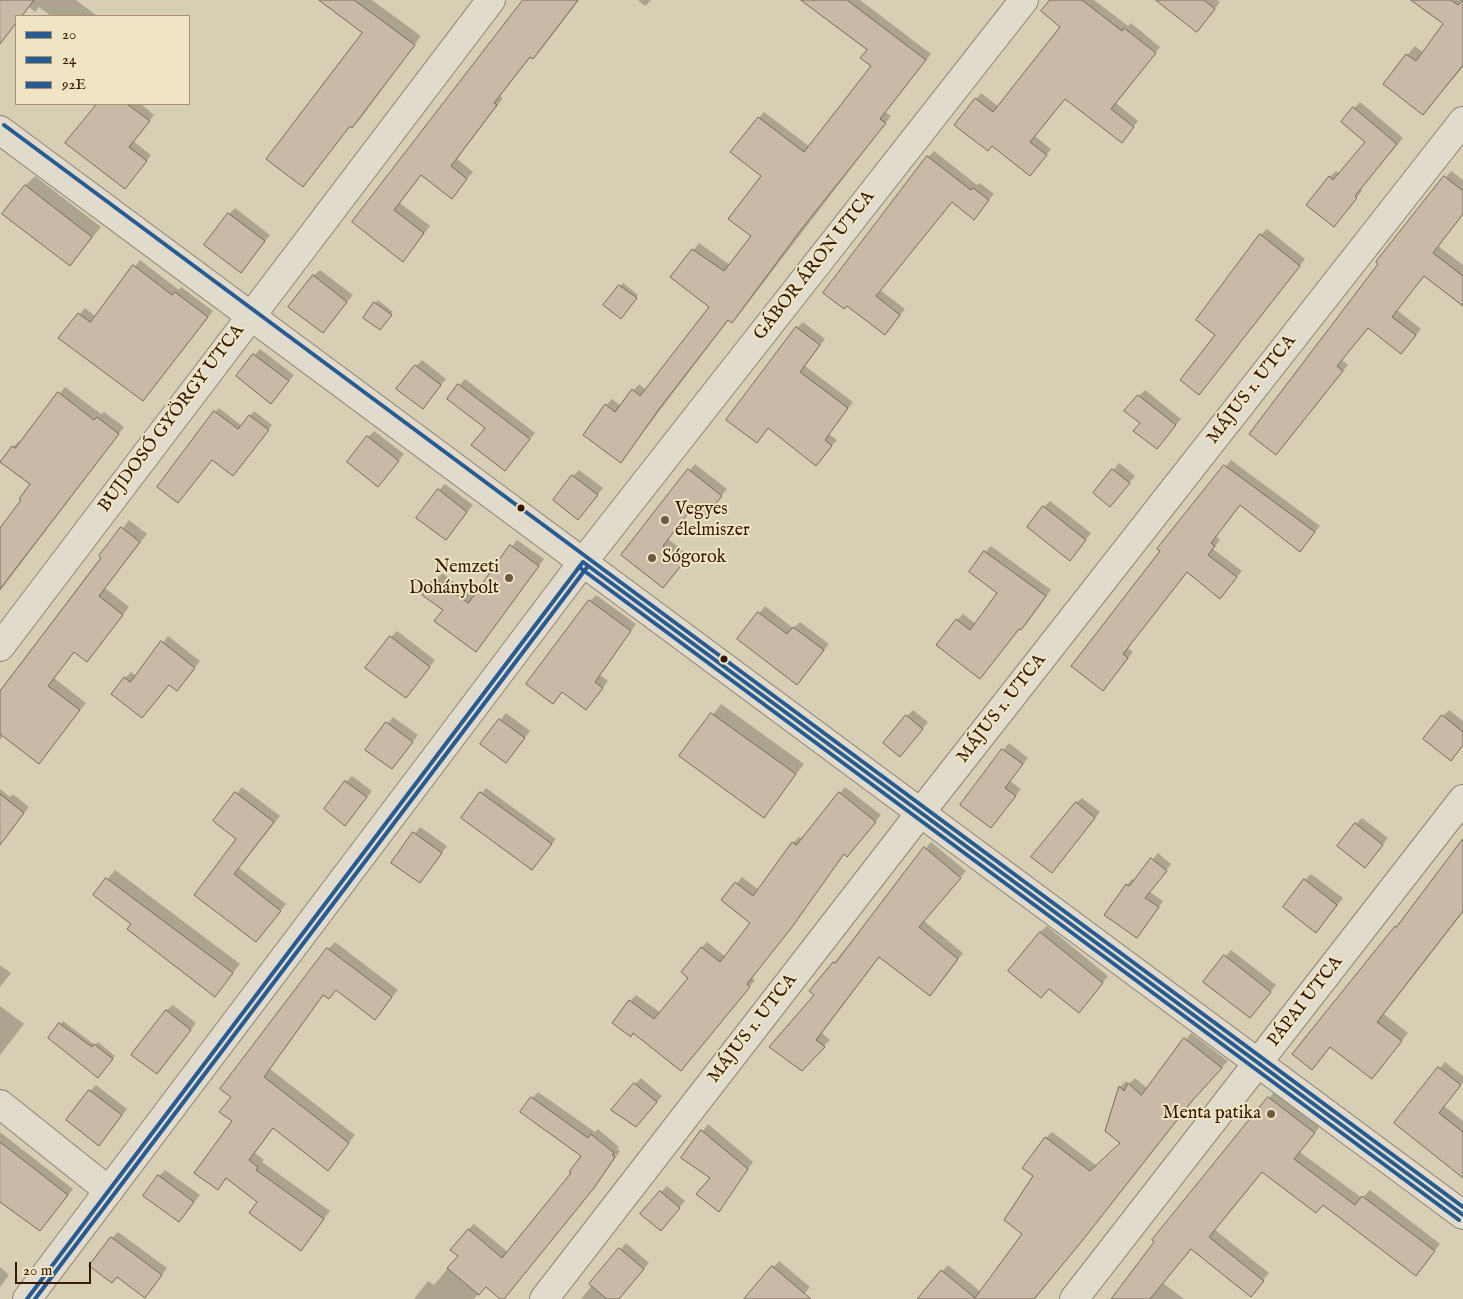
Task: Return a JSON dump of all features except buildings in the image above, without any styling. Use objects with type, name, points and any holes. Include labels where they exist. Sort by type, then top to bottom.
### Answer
[{"type":"street","name":"BUJDOSÓ GYÖRGY UTCA","points":[[0,647],[250,315],[491,0]]},
{"type":"street","name":"GÁBOR ÁRON UTCA","points":[[27,1299],[582,562],[1024,0]]},
{"type":"street","name":"MÁJUS 1. UTCA","points":[[544,1299],[921,812],[1463,121]]},
{"type":"street","points":[[0,130],[1463,1214]]},
{"type":"street","name":"PÁPAI UTCA","points":[[1074,1299],[1463,799]]},
{"type":"street","points":[[0,1104],[109,1191]]},
{"type":"transit line","name":"92E","points":[[4,125],[1463,1207]]},
{"type":"transit line","name":"20","points":[[583,562],[1463,1215]]},
{"type":"transit line","name":"20","points":[[27,1299],[583,562]]},
{"type":"transit line","name":"24","points":[[35,1299],[588,566]]},
{"type":"transit line","name":"24","points":[[579,567],[1459,1220]]},
{"type":"place","name":"Vegyes élelmiszer","points":[[665,520]]},
{"type":"place","name":"Sógorok","points":[[652,558]]},
{"type":"place","name":"Nemzeti Dohánybolt","points":[[509,578]]},
{"type":"place","name":"Menta patika","points":[[1271,1114]]}]
